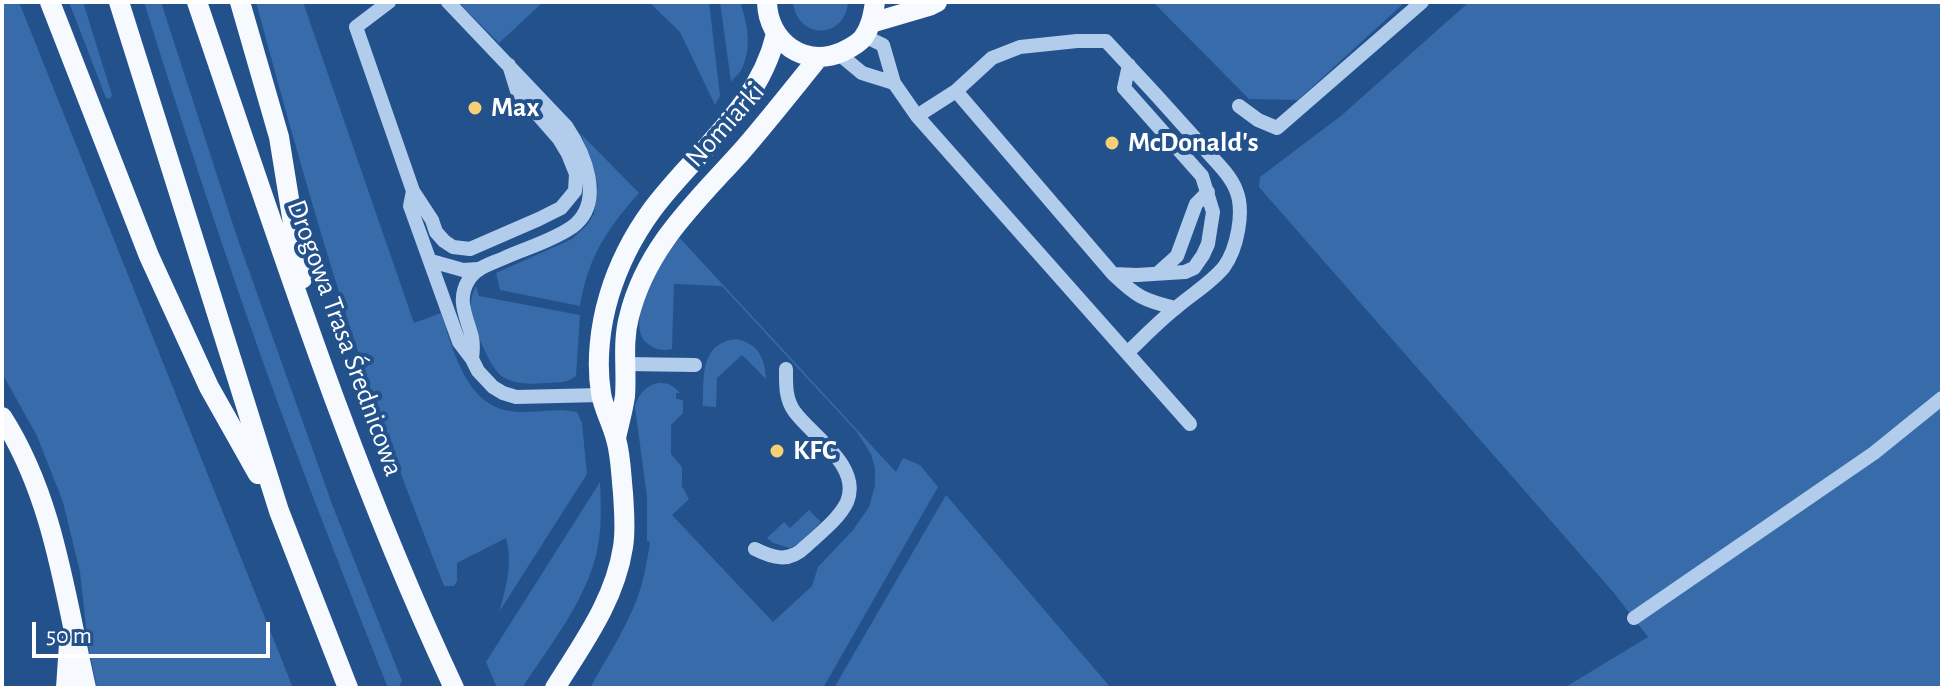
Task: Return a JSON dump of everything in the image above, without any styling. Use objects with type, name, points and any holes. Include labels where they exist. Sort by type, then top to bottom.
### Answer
[{"type":"main road","points":[[50,2],[149,256],[209,387],[279,511]]},
{"type":"main road","points":[[119,2],[279,511],[348,688]]},
{"type":"main road","name":"Drogowa Trasa Średnicowa","points":[[197,2],[312,338],[426,630],[454,688]]},
{"type":"main road","points":[[240,2],[279,137],[312,338]]},
{"type":"main road","points":[[767,2],[768,14],[781,40],[796,51],[828,55]]},
{"type":"main road","points":[[868,30],[875,2]]},
{"type":"main road","points":[[868,30],[937,2]]},
{"type":"main road","name":"Nomiarki","points":[[616,438],[625,395],[624,341],[629,316],[641,281],[672,228],[828,55],[854,46],[868,30]]},
{"type":"main road","name":"Nomiarki","points":[[616,438],[601,395],[599,365],[608,298],[619,265],[653,209],[739,110],[758,82],[773,49],[776,34]]},
{"type":"main road","points":[[2,417],[36,482],[51,531],[86,688]]},
{"type":"main road","points":[[555,688],[603,611],[620,564],[625,523],[616,438]]},
{"type":"main road","points":[[66,688],[70,620]]},
{"type":"lane","points":[[389,2],[356,27],[413,191],[436,232],[453,247],[470,249],[561,208],[575,191],[576,174],[568,154],[559,139],[517,91],[509,65]]},
{"type":"lane","points":[[431,261],[463,270],[478,269],[575,225],[588,205],[590,193],[589,176],[566,126],[448,2]]},
{"type":"lane","points":[[1239,106],[1258,120],[1277,128],[1422,2]]},
{"type":"lane","points":[[868,30],[883,45],[894,83],[917,116],[1190,424]]},
{"type":"lane","points":[[917,116],[956,91],[992,58],[1020,47],[1106,41],[1224,171],[1237,190],[1240,210],[1233,252],[1223,268],[1127,353]]},
{"type":"lane","points":[[828,55],[862,73],[894,83]]},
{"type":"lane","points":[[1113,274],[1185,272],[1194,268],[1203,255],[1213,212],[1202,176],[1124,88],[1129,65]]},
{"type":"lane","points":[[956,91],[1113,274],[1132,292],[1149,301],[1175,308]]},
{"type":"lane","points":[[413,191],[410,206],[459,342],[478,371],[493,387],[516,397],[601,395]]},
{"type":"lane","points":[[1158,273],[1177,256],[1196,204],[1208,192]]},
{"type":"lane","points":[[472,359],[473,337],[462,308],[462,295],[467,282],[478,269]]},
{"type":"lane","points":[[624,364],[695,365]]},
{"type":"lane","points":[[755,549],[781,559],[799,553],[840,513],[849,496],[847,472],[840,461],[792,409],[786,391],[786,369]]},
{"type":"lane","points":[[1634,618],[1874,453],[1942,398]]},
{"type":"shaded area","points":[[2,2],[19,2],[293,688],[97,688],[88,645],[80,572],[63,502],[37,436],[2,373]]},
{"type":"shaded area","points":[[69,2],[83,2],[112,95],[110,99],[106,98]]},
{"type":"shaded area","points":[[144,2],[161,2],[237,237],[332,504],[402,681],[398,688],[388,688],[282,415]]},
{"type":"shaded area","points":[[256,2],[303,2],[414,323],[441,313],[466,378],[488,402],[521,412],[577,412],[582,423],[587,474],[499,612],[509,566],[506,538],[457,563],[457,581],[454,586],[444,586],[355,343],[303,173]]},
{"type":"shaded area","points":[[458,2],[543,2],[499,43]]},
{"type":"shaded area","points":[[649,2],[709,2],[720,96],[715,105],[680,32]]},
{"type":"shaded area","points":[[720,2],[740,2],[746,26],[746,58],[731,82]]},
{"type":"shaded area","points":[[793,2],[848,2],[839,23],[821,30],[811,29],[803,23],[796,14]]},
{"type":"shaded area","points":[[1153,2],[1405,2],[1298,100],[1249,99]]},
{"type":"shaded area","points":[[1469,2],[1942,2],[1942,688],[1564,688],[1648,637],[1614,593],[1259,187],[1260,177],[1342,115]]},
{"type":"shaded area","points":[[581,134],[639,193],[600,245],[588,273],[580,306],[500,290],[496,273],[572,239],[594,214],[598,185]]},
{"type":"shaded area","points":[[677,235],[896,472],[903,458],[920,465],[938,487],[823,688],[590,688],[630,615],[646,566],[650,542],[647,541],[647,497],[635,407],[647,387],[667,384],[680,393],[676,393],[676,399],[683,400],[683,413],[671,425],[671,454],[682,467],[682,486],[689,499],[672,515],[773,622],[812,586],[818,567],[853,530],[869,507],[875,485],[871,454],[857,432],[722,286],[674,284],[672,349],[659,350],[648,344],[641,334],[639,322],[642,307],[655,274]]},
{"type":"shaded area","points":[[476,286],[479,296],[580,315],[576,376],[565,381],[534,384],[503,377],[488,356],[475,326],[471,304]]},
{"type":"shaded area","points":[[737,339],[750,344],[759,353],[766,379],[742,355],[717,378],[716,407],[703,406],[704,374],[710,354],[725,342]]},
{"type":"shaded area","points":[[600,482],[597,551],[576,605],[522,688],[497,688],[486,662]]},
{"type":"shaded area","points":[[946,495],[1111,688],[834,688]]},
{"type":"shaded area","points":[[809,510],[821,522],[800,543],[790,548],[767,538],[784,522],[790,528]]},
{"type":"place","name":"Max","points":[[475,108]]},
{"type":"place","name":"McDonald's","points":[[1112,143]]},
{"type":"place","name":"KFC","points":[[777,451]]}]
